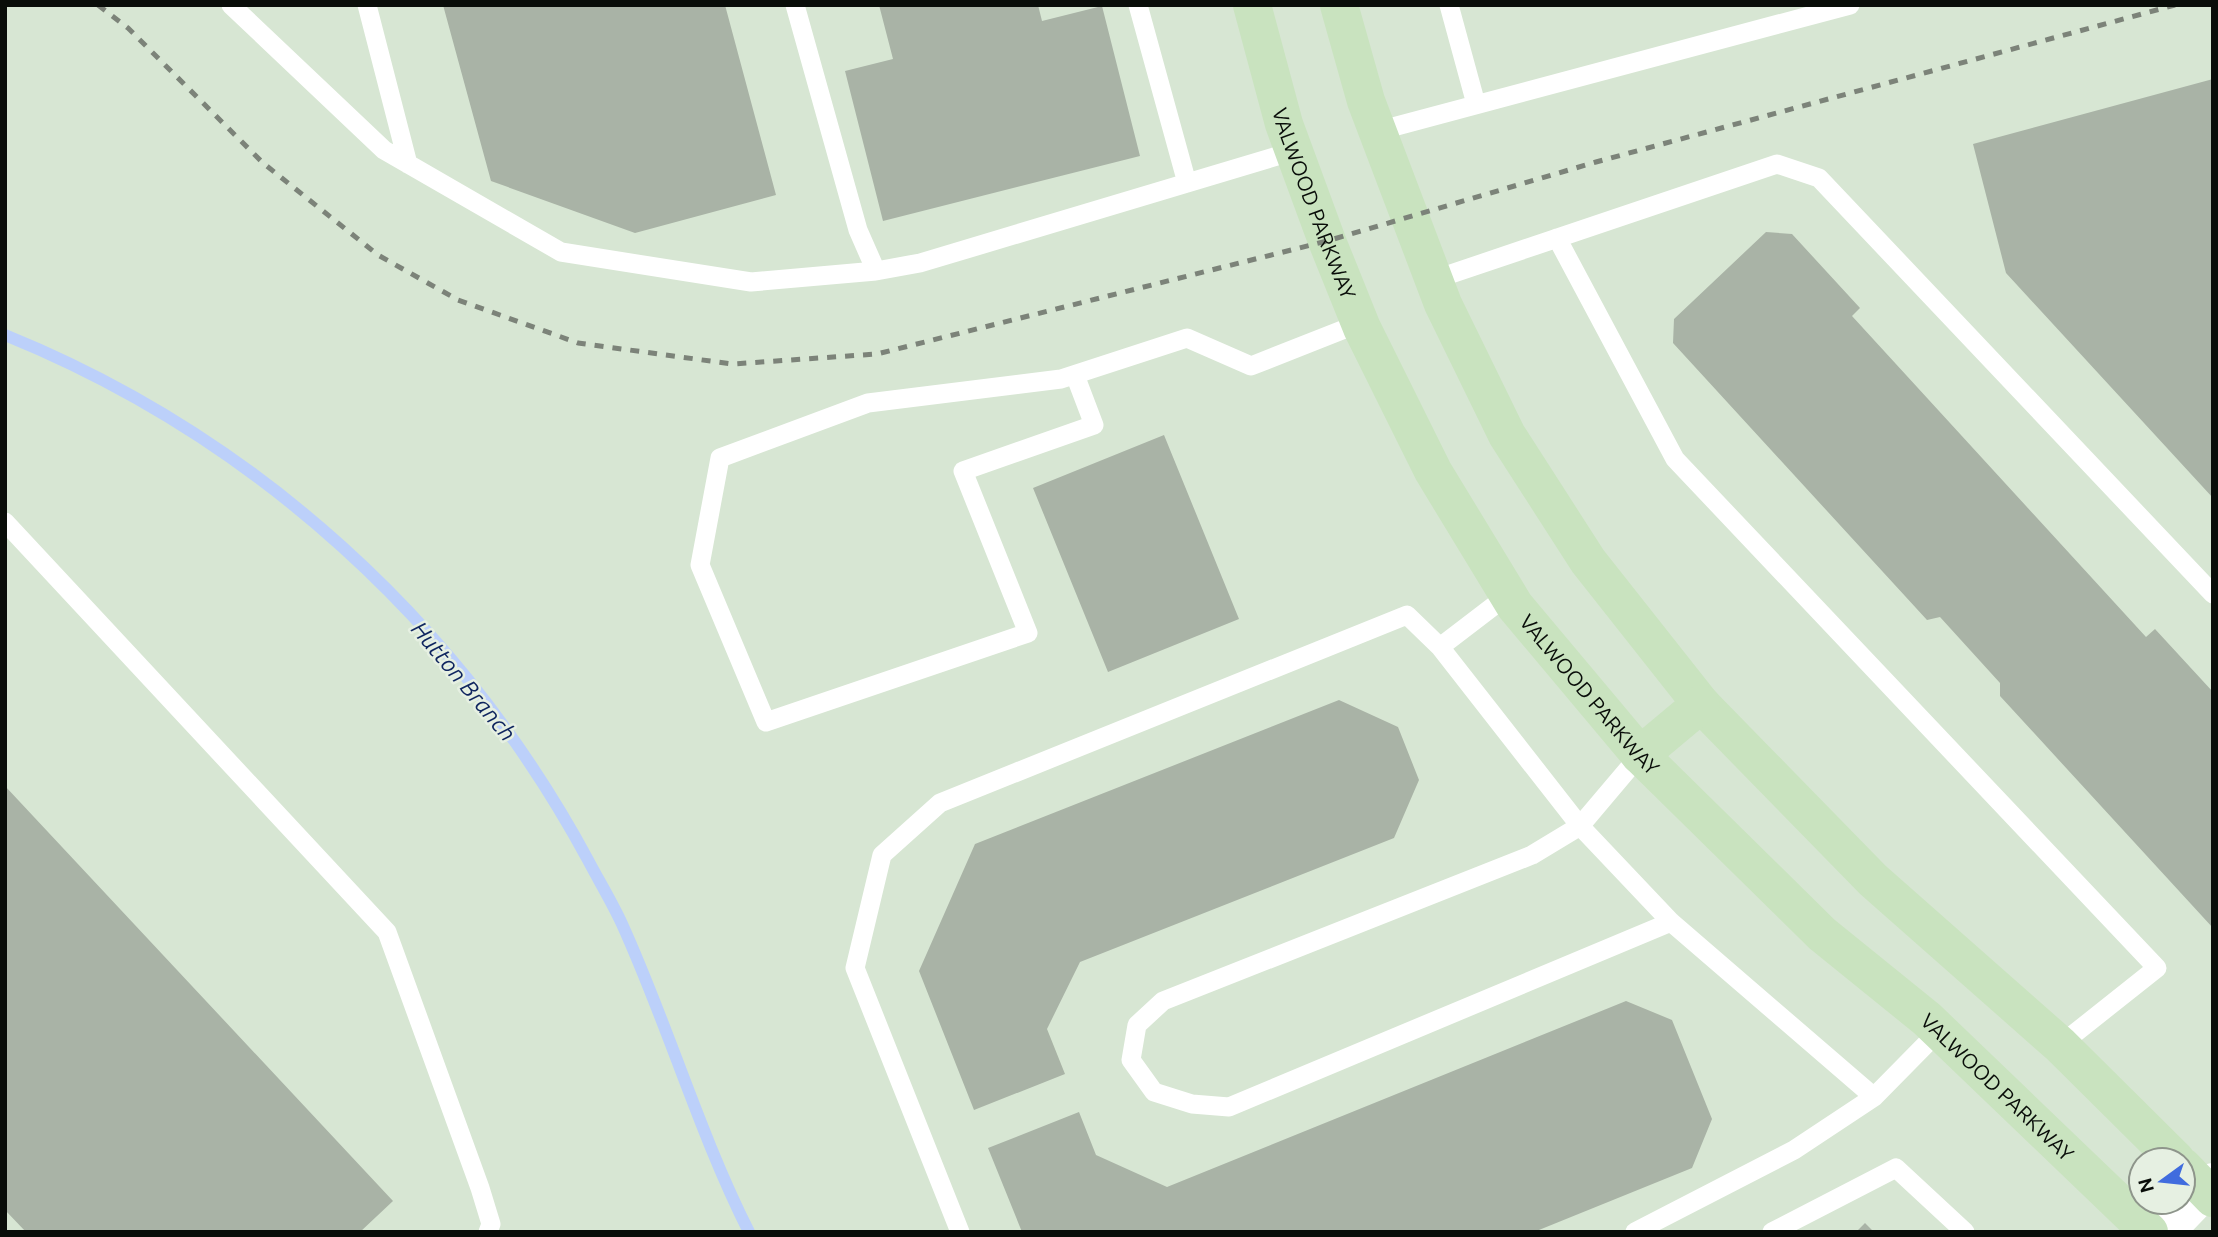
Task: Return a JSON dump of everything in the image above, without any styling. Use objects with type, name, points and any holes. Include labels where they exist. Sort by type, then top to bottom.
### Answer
[{"type":"main road","name":"VALWOOD PARKWAY","points":[[1252,5],[1284,124],[1360,323],[1433,471],[1508,595],[1640,755],[1822,934],[1939,1031],[2149,1232]]},
{"type":"main road","points":[[1339,5],[1366,101],[1433,280],[1507,435],[1588,561],[1701,704],[1873,880],[2060,1045],[2162,1146]]},
{"type":"main road","points":[[1640,755],[1701,704]]},
{"type":"street","points":[[2165,1232],[2203,1184]]},
{"type":"lane","points":[[231,5],[384,150],[561,252],[751,282],[876,271],[920,263],[1294,150]]},
{"type":"lane","points":[[367,5],[408,164]]},
{"type":"lane","points":[[795,5],[858,230],[876,271]]},
{"type":"lane","points":[[1138,5],[1187,183]]},
{"type":"lane","points":[[1449,5],[1476,104]]},
{"type":"lane","points":[[1378,131],[1850,5]]},
{"type":"lane","points":[[1433,280],[1777,164],[1819,178],[2213,594]]},
{"type":"lane","points":[[1558,238],[1675,459],[2157,968],[2060,1045]]},
{"type":"lane","points":[[1075,375],[1094,425],[963,471],[1028,633],[766,722],[700,565],[720,458],[868,403],[1061,379],[1187,338],[1251,366],[1360,323]]},
{"type":"lane","points":[[5,522],[387,932],[480,1188],[491,1224],[488,1232]]},
{"type":"lane","points":[[1440,647],[1508,595]]},
{"type":"lane","points":[[960,1232],[855,968],[882,855],[940,803],[1407,615],[1440,647],[1580,826],[1671,922],[1874,1097]]},
{"type":"lane","points":[[1640,755],[1580,826],[1532,855],[1163,1001],[1137,1025],[1131,1060],[1154,1092],[1192,1104],[1229,1107],[1671,922]]},
{"type":"lane","points":[[1635,1232],[1794,1150],[1874,1097],[1939,1031]]},
{"type":"lane","points":[[1772,1232],[1896,1168],[1965,1232]]},
{"type":"shaded area","points":[[5,5],[2213,5],[2213,1232],[5,1232]]},
{"type":"building","points":[[443,5],[725,5],[776,195],[635,233],[491,181]]},
{"type":"building","points":[[879,5],[1038,5],[1042,21],[1102,6],[1140,156],[883,221],[845,71],[893,59]]},
{"type":"building","points":[[2213,79],[2213,498],[2006,273],[1973,144]]},
{"type":"building","points":[[1766,232],[1792,234],[1860,308],[1852,316],[2146,637],[2155,629],[2213,692],[2213,928],[2000,696],[2000,683],[1940,617],[1927,620],[1673,343],[1674,319]]},
{"type":"building","points":[[1164,435],[1239,619],[1108,672],[1033,488]]},
{"type":"building","points":[[1339,700],[1398,727],[1419,780],[1394,838],[1080,962],[1047,1029],[1065,1074],[974,1110],[919,971],[975,844]]},
{"type":"building","points":[[5,786],[393,1201],[360,1232],[26,1232],[5,1210]]},
{"type":"building","points":[[1626,1001],[1672,1020],[1712,1119],[1692,1168],[1534,1232],[1022,1232],[988,1148],[1079,1112],[1096,1155],[1167,1187]]},
{"type":"building","points":[[1865,1223],[1874,1232],[1856,1232]]},
{"type":"waterway","name":"Hutton Branch","points":[[5,335],[96,377],[183,426],[265,483],[342,546],[413,616],[478,692],[536,774],[618,916],[639,962],[699,1118],[749,1232]]},
{"type":"railway","points":[[98,5],[128,28],[263,163],[378,255],[458,300],[578,343],[732,364],[877,354],[1327,241],[1596,162],[2175,5]]}]
